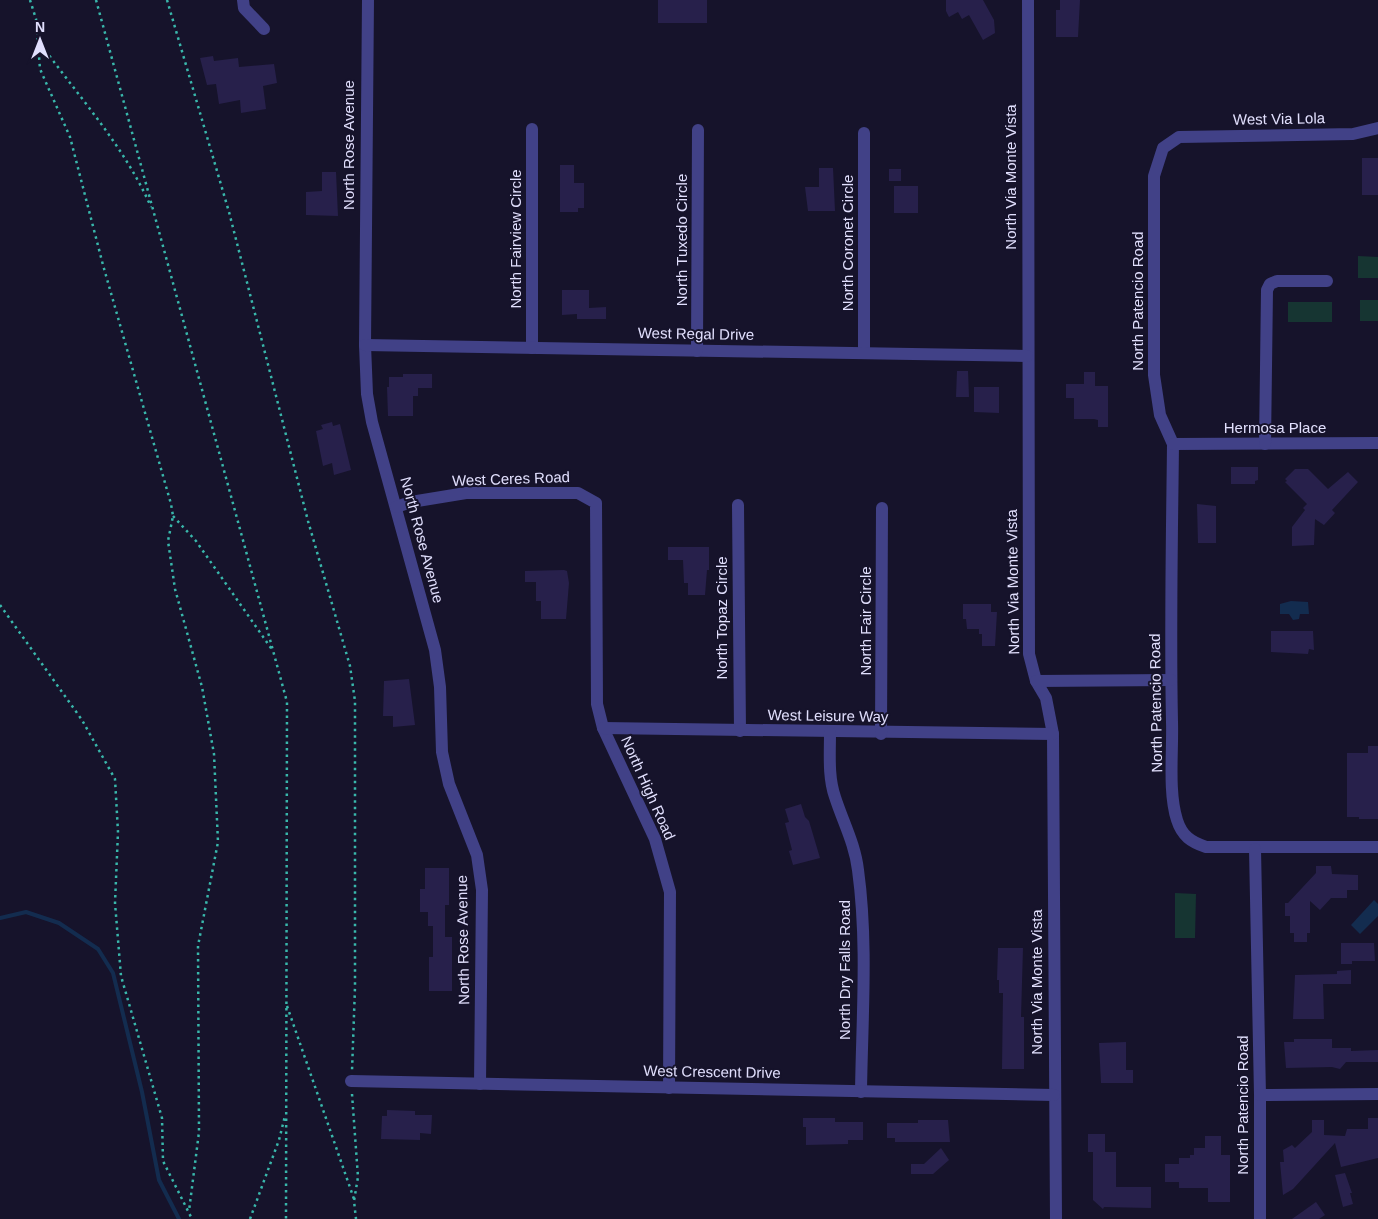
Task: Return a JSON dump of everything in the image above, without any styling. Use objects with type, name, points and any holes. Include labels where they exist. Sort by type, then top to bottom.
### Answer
[{"type":"street","points":[[243,0],[244,8],[264,29]]},
{"type":"street","name":"North Rose Avenue","points":[[368,0],[365,345],[367,394],[372,422],[435,650],[440,687],[442,752],[449,784],[477,855],[482,890],[480,1084]]},
{"type":"street","name":"North Via Monte Vista","points":[[1028,0],[1027,356],[1029,654],[1036,681],[1046,698],[1053,734],[1056,1219]]},
{"type":"street","name":"West Via Lola","points":[[1179,137],[1353,134],[1378,128]]},
{"type":"street","name":"North Fairview Circle","points":[[532,129],[532,348]]},
{"type":"street","name":"North Tuxedo Circle","points":[[698,130],[698,351]]},
{"type":"street","name":"North Coronet Circle","points":[[864,133],[864,354]]},
{"type":"street","name":"North Patencio Road","points":[[1179,137],[1163,148],[1154,176],[1154,375],[1160,415],[1173,444],[1171,680],[1173,798],[1176,819],[1182,833],[1192,842],[1206,847],[1255,849],[1260,1095],[1260,1219]]},
{"type":"street","points":[[1265,444],[1267,290],[1270,284],[1277,281],[1327,281]]},
{"type":"street","name":"West Regal Drive","points":[[365,345],[1027,356]]},
{"type":"street","name":"Hermosa Place","points":[[1173,444],[1378,443]]},
{"type":"street","name":"West Ceres Road","points":[[396,507],[411,502],[466,493],[578,493],[596,503]]},
{"type":"street","name":"North High Road","points":[[596,503],[596,704],[603,728],[654,839],[670,892],[670,1088]]},
{"type":"street","name":"North Topaz Circle","points":[[738,506],[740,731]]},
{"type":"street","name":"North Fair Circle","points":[[881,734],[882,508]]},
{"type":"street","points":[[1036,681],[1171,680]]},
{"type":"street","name":"West Leisure Way","points":[[603,728],[881,734],[1053,734]]},
{"type":"street","name":"North Dry Falls Road","points":[[830,733],[830,764],[834,796],[851,840],[858,868],[863,918],[861,1092]]},
{"type":"street","points":[[1255,849],[1378,847]]},
{"type":"street","name":"West Crescent Drive","points":[[352,1081],[1054,1095]]},
{"type":"street","points":[[1260,1095],[1378,1094]]},
{"type":"path","points":[[30,0],[36,20],[40,69],[70,137],[103,265],[173,516],[168,541],[175,589],[202,687],[214,754],[218,842],[198,946],[199,1132],[189,1211]]},
{"type":"path","points":[[96,0],[287,702],[286,1219]]},
{"type":"path","points":[[167,0],[229,212],[308,521],[350,666],[355,701],[356,987],[352,1081],[358,1177],[354,1201]]},
{"type":"path","points":[[37,39],[84,101],[141,183],[154,214]]},
{"type":"path","points":[[173,516],[196,541],[274,653]]},
{"type":"path","points":[[1,607],[82,720],[115,779],[118,832],[115,903],[121,976],[162,1118],[163,1161],[192,1219]]},
{"type":"path","points":[[286,1002],[354,1201],[356,1219]]},
{"type":"path","points":[[250,1219],[279,1140],[286,1111]]},
{"type":"green space","points":[[1358,256],[1378,257],[1378,278],[1358,278]]},
{"type":"green space","points":[[1360,300],[1378,300],[1378,321],[1360,321]]},
{"type":"green space","points":[[1288,302],[1332,302],[1332,322],[1288,322]]},
{"type":"green space","points":[[1175,893],[1196,894],[1195,938],[1175,938]]},
{"type":"water","points":[[1291,601],[1308,602],[1309,614],[1300,614],[1299,619],[1293,620],[1289,614],[1280,614],[1280,604]]},
{"type":"water","points":[[1374,900],[1378,904],[1378,916],[1360,934],[1351,925]]},
{"type":"building","points":[[658,0],[707,0],[707,23],[658,23]]},
{"type":"building","points":[[946,0],[983,0],[994,20],[995,33],[983,40],[969,15],[962,19],[958,12],[949,17],[946,11]]},
{"type":"building","points":[[1060,0],[1080,0],[1078,37],[1056,37],[1056,10],[1060,10]]},
{"type":"building","points":[[213,56],[214,61],[238,58],[239,67],[274,64],[277,83],[263,86],[266,109],[241,113],[240,100],[219,104],[216,84],[207,85],[200,58]]},
{"type":"building","points":[[1362,158],[1378,158],[1378,195],[1362,195]]},
{"type":"building","points":[[560,165],[574,165],[574,183],[584,183],[584,208],[578,208],[578,212],[560,212]]},
{"type":"building","points":[[819,168],[833,168],[835,211],[808,211],[805,187],[819,187]]},
{"type":"building","points":[[889,169],[901,169],[901,181],[889,181]]},
{"type":"building","points":[[322,172],[336,172],[338,216],[306,215],[306,192],[322,191]]},
{"type":"building","points":[[894,186],[918,186],[918,213],[894,213]]},
{"type":"building","points":[[562,290],[589,290],[589,308],[606,307],[606,319],[577,319],[577,314],[562,315]]},
{"type":"building","points":[[957,371],[968,371],[969,397],[956,397]]},
{"type":"building","points":[[1084,372],[1095,372],[1095,386],[1108,386],[1108,427],[1098,427],[1098,420],[1094,419],[1074,419],[1074,398],[1066,398],[1066,384],[1084,384]]},
{"type":"building","points":[[403,374],[432,374],[432,388],[418,388],[418,396],[413,396],[413,416],[388,416],[387,387],[389,387],[389,377],[403,377]]},
{"type":"building","points":[[974,387],[999,387],[999,413],[974,412]]},
{"type":"building","points":[[332,422],[333,426],[340,424],[351,470],[334,475],[332,463],[323,466],[316,431],[323,429],[321,425]]},
{"type":"building","points":[[1231,467],[1258,467],[1258,480],[1255,481],[1255,484],[1231,484]]},
{"type":"building","points":[[1295,469],[1308,469],[1328,489],[1348,472],[1358,482],[1332,510],[1335,513],[1324,525],[1315,519],[1314,545],[1292,546],[1292,527],[1305,510],[1303,508],[1307,504],[1285,482],[1287,481],[1285,479]]},
{"type":"building","points":[[1197,504],[1216,506],[1216,543],[1198,543]]},
{"type":"building","points":[[668,547],[709,547],[709,570],[707,570],[705,595],[688,595],[688,583],[684,583],[683,560],[668,560]]},
{"type":"building","points":[[525,571],[567,571],[569,583],[566,619],[541,619],[541,601],[536,601],[536,582],[525,582]]},
{"type":"building","points":[[963,604],[991,604],[991,612],[997,612],[995,646],[982,646],[982,634],[979,634],[979,629],[967,629],[966,619],[963,619]]},
{"type":"building","points":[[1271,631],[1313,631],[1314,650],[1309,649],[1308,654],[1271,652]]},
{"type":"building","points":[[409,679],[415,725],[393,727],[393,716],[383,716],[384,681]]},
{"type":"building","points":[[1368,746],[1378,746],[1378,819],[1347,817],[1347,753],[1368,753]]},
{"type":"building","points":[[801,804],[805,817],[809,821],[820,858],[793,865],[789,851],[792,850],[785,823],[789,822],[785,809]]},
{"type":"building","points":[[1316,866],[1331,866],[1332,874],[1358,875],[1358,890],[1347,890],[1347,898],[1331,898],[1320,910],[1310,901],[1310,933],[1307,933],[1307,942],[1294,942],[1294,933],[1290,933],[1290,916],[1285,916],[1285,903],[1288,903],[1316,873]]},
{"type":"building","points":[[425,868],[449,868],[449,905],[445,905],[445,937],[452,937],[452,991],[429,991],[429,957],[433,957],[433,926],[428,926],[428,912],[420,912],[420,889],[425,889]]},
{"type":"building","points":[[1341,943],[1374,943],[1375,961],[1352,961],[1352,964],[1341,964]]},
{"type":"building","points":[[998,948],[1023,948],[1021,1017],[1024,1017],[1024,1069],[1002,1069],[1003,993],[999,993],[999,980],[997,980]]},
{"type":"building","points":[[1351,970],[1351,984],[1323,984],[1324,1019],[1293,1019],[1295,975],[1337,974],[1337,971]]},
{"type":"building","points":[[1294,1039],[1332,1039],[1332,1048],[1351,1048],[1351,1051],[1378,1050],[1378,1062],[1346,1062],[1340,1069],[1332,1067],[1286,1068],[1284,1042],[1294,1042]]},
{"type":"building","points":[[1126,1042],[1126,1070],[1133,1070],[1133,1083],[1101,1083],[1099,1043]]},
{"type":"building","points":[[387,1110],[415,1111],[415,1115],[432,1115],[431,1134],[420,1133],[420,1140],[381,1139],[382,1116],[387,1116]]},
{"type":"building","points":[[803,1118],[835,1118],[835,1122],[863,1122],[863,1140],[848,1140],[848,1144],[806,1145],[806,1127],[803,1127]]},
{"type":"building","points":[[1368,1118],[1378,1118],[1378,1158],[1341,1167],[1335,1143],[1293,1189],[1283,1195],[1280,1162],[1284,1162],[1283,1150],[1292,1145],[1295,1148],[1312,1132],[1312,1120],[1324,1120],[1324,1135],[1345,1136],[1347,1129],[1368,1129]]},
{"type":"building","points":[[918,1120],[948,1120],[950,1142],[895,1142],[895,1138],[887,1138],[887,1123],[918,1123]]},
{"type":"building","points":[[1088,1134],[1105,1134],[1105,1152],[1116,1152],[1116,1187],[1151,1187],[1151,1208],[1104,1207],[1103,1209],[1093,1200],[1093,1152],[1088,1152]]},
{"type":"building","points":[[1205,1136],[1221,1136],[1221,1155],[1230,1155],[1230,1202],[1208,1202],[1208,1188],[1179,1188],[1179,1182],[1165,1182],[1165,1164],[1179,1164],[1179,1158],[1190,1158],[1190,1155],[1194,1155],[1194,1148],[1205,1148]]},
{"type":"building","points":[[941,1148],[949,1160],[933,1174],[911,1174],[911,1164],[924,1164]]},
{"type":"building","points":[[1345,1173],[1352,1193],[1350,1193],[1353,1204],[1343,1207],[1335,1175]]},
{"type":"building","points":[[1316,1202],[1325,1215],[1319,1219],[1292,1219]]},
{"type":"waterway","points":[[0,918],[26,912],[59,923],[98,949],[113,973],[142,1092],[159,1180],[179,1219]]}]
